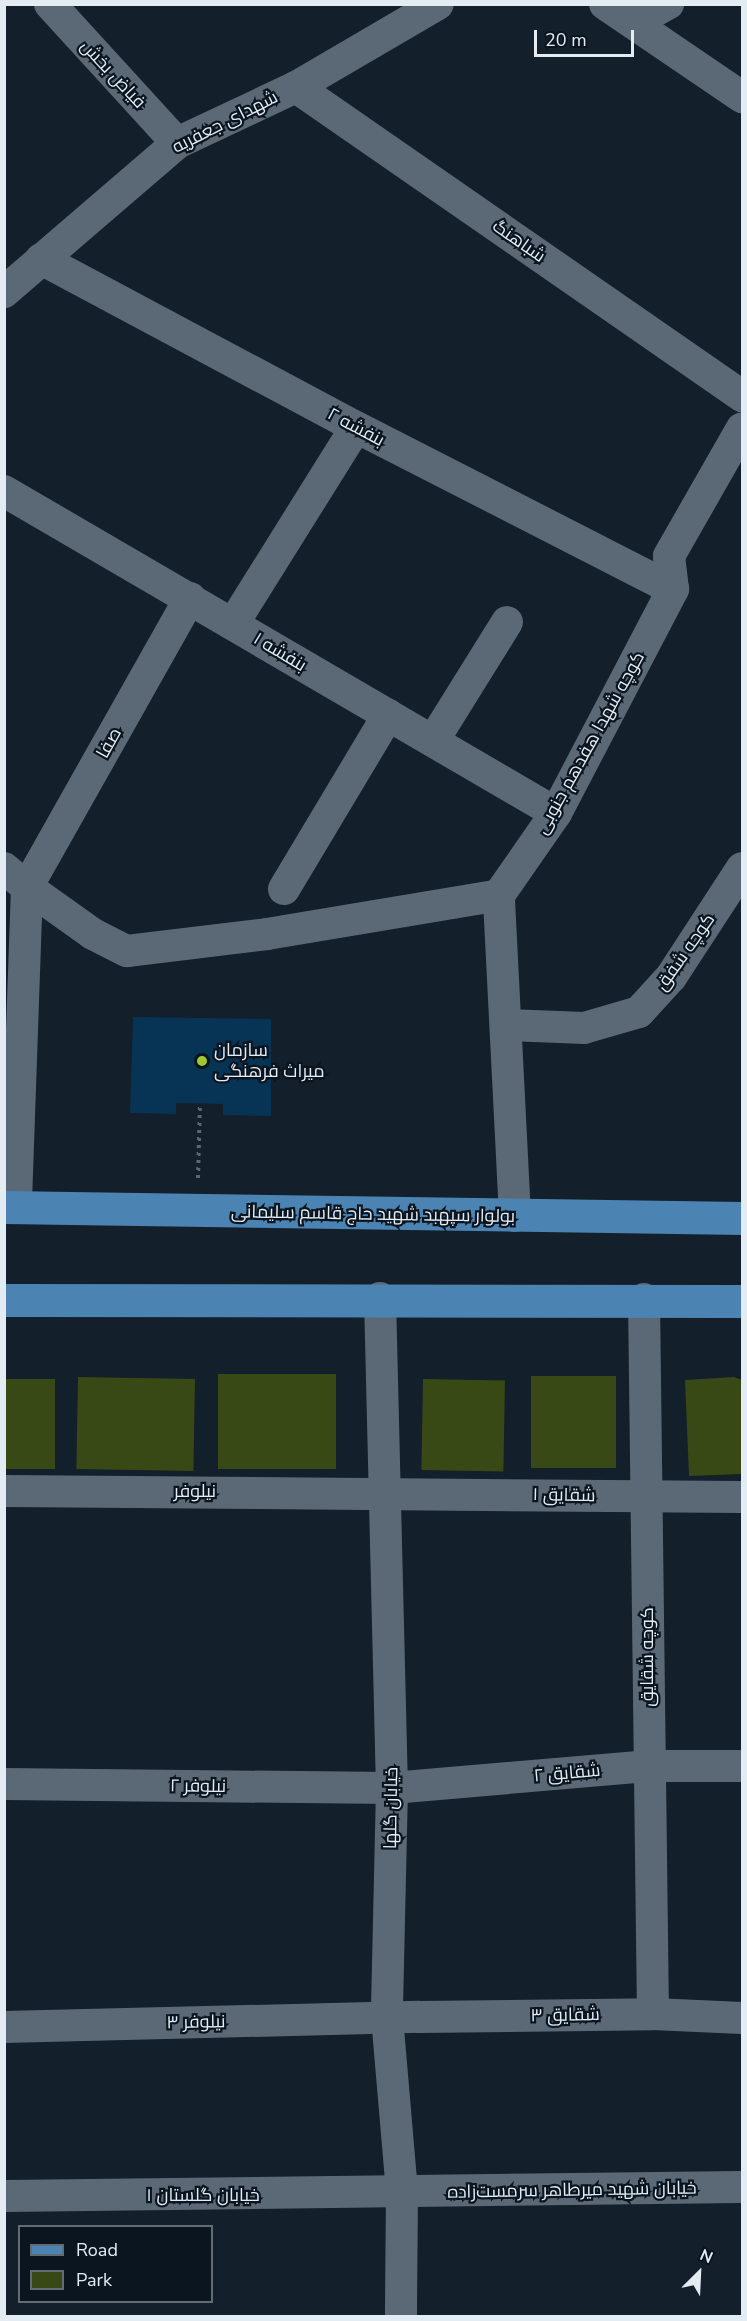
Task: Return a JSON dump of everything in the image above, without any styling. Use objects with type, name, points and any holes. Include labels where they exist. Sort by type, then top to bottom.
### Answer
[{"type":"main road","name":"بولوار سپهبد شهید حاج قاسم سلیمانی","points":[[10,1208],[742,1218]]},
{"type":"main road","points":[[4,1300],[644,1299],[735,1307]]},
{"type":"street","name":"فیاض بخش","points":[[50,4],[177,143]]},
{"type":"street","name":"شهدای جعفریه","points":[[4,292],[177,143],[296,87],[438,4]]},
{"type":"street","points":[[605,4],[635,22],[742,97]]},
{"type":"street","points":[[635,22],[668,4]]},
{"type":"street","name":"شباهنگ","points":[[296,87],[742,396]]},
{"type":"street","name":"بنفشه ۲","points":[[41,259],[356,427],[673,589]]},
{"type":"street","points":[[233,624],[356,427]]},
{"type":"street","points":[[673,589],[669,556],[742,428]]},
{"type":"street","name":"بنفشه ۱","points":[[4,491],[556,813]]},
{"type":"street","name":"کوچه شهدا هفدهم جنوبی","points":[[500,895],[556,813],[673,589]]},
{"type":"street","name":"صفا","points":[[16,878],[190,598]]},
{"type":"street","points":[[434,741],[507,622]]},
{"type":"street","points":[[284,889],[388,715]]},
{"type":"street","name":"کوچه شفق","points":[[507,1025],[584,1028],[639,1012],[671,977],[742,868]]},
{"type":"street","points":[[16,878],[93,934],[127,951],[267,934],[500,895],[515,1216]]},
{"type":"street","points":[[10,1208],[16,878]]},
{"type":"street","name":"خیابان گلها","points":[[380,1298],[393,1788],[387,2017],[402,2193],[401,2316]]},
{"type":"street","name":"کوچه شقایق","points":[[644,1299],[647,1766],[653,2014]]},
{"type":"street","name":"نیلوفر","points":[[4,1491],[386,1492]]},
{"type":"street","name":"شقایق ۱","points":[[386,1492],[742,1497]]},
{"type":"street","name":"شقایق ۲","points":[[393,1788],[647,1766],[742,1766]]},
{"type":"street","name":"نیلوفر ۲","points":[[4,1784],[393,1788]]},
{"type":"street","name":"شقایق ۳","points":[[387,2017],[653,2014],[742,2018]]},
{"type":"street","name":"نیلوفر ۳","points":[[4,2027],[387,2017]]},
{"type":"street","name":"خیابان شهید میرطاهر سرمست‌زاده","points":[[402,2193],[742,2187]]},
{"type":"street","name":"خیابان گلستان ۱","points":[[4,2196],[402,2193]]},
{"type":"path","points":[[198,1211],[200,1103]]},
{"type":"green space","points":[[218,1374],[336,1374],[336,1469],[218,1469]]},
{"type":"green space","points":[[531,1376],[616,1376],[616,1468],[531,1468]]},
{"type":"green space","points":[[78,1377],[195,1379],[193,1471],[76,1469]]},
{"type":"green space","points":[[734,1377],[742,1380],[742,1474],[689,1476],[685,1380]]},
{"type":"green space","points":[[5,1379],[55,1379],[55,1469],[5,1469]]},
{"type":"green space","points":[[423,1379],[505,1380],[503,1471],[421,1470]]},
{"type":"building","name":"سازمان میراث فرهنگی","points":[[133,1017],[271,1019],[271,1116],[223,1115],[223,1104],[176,1103],[176,1114],[130,1113]]},
{"type":"place","name":"سازمان میراث فرهنگی","points":[[202,1061]]}]
